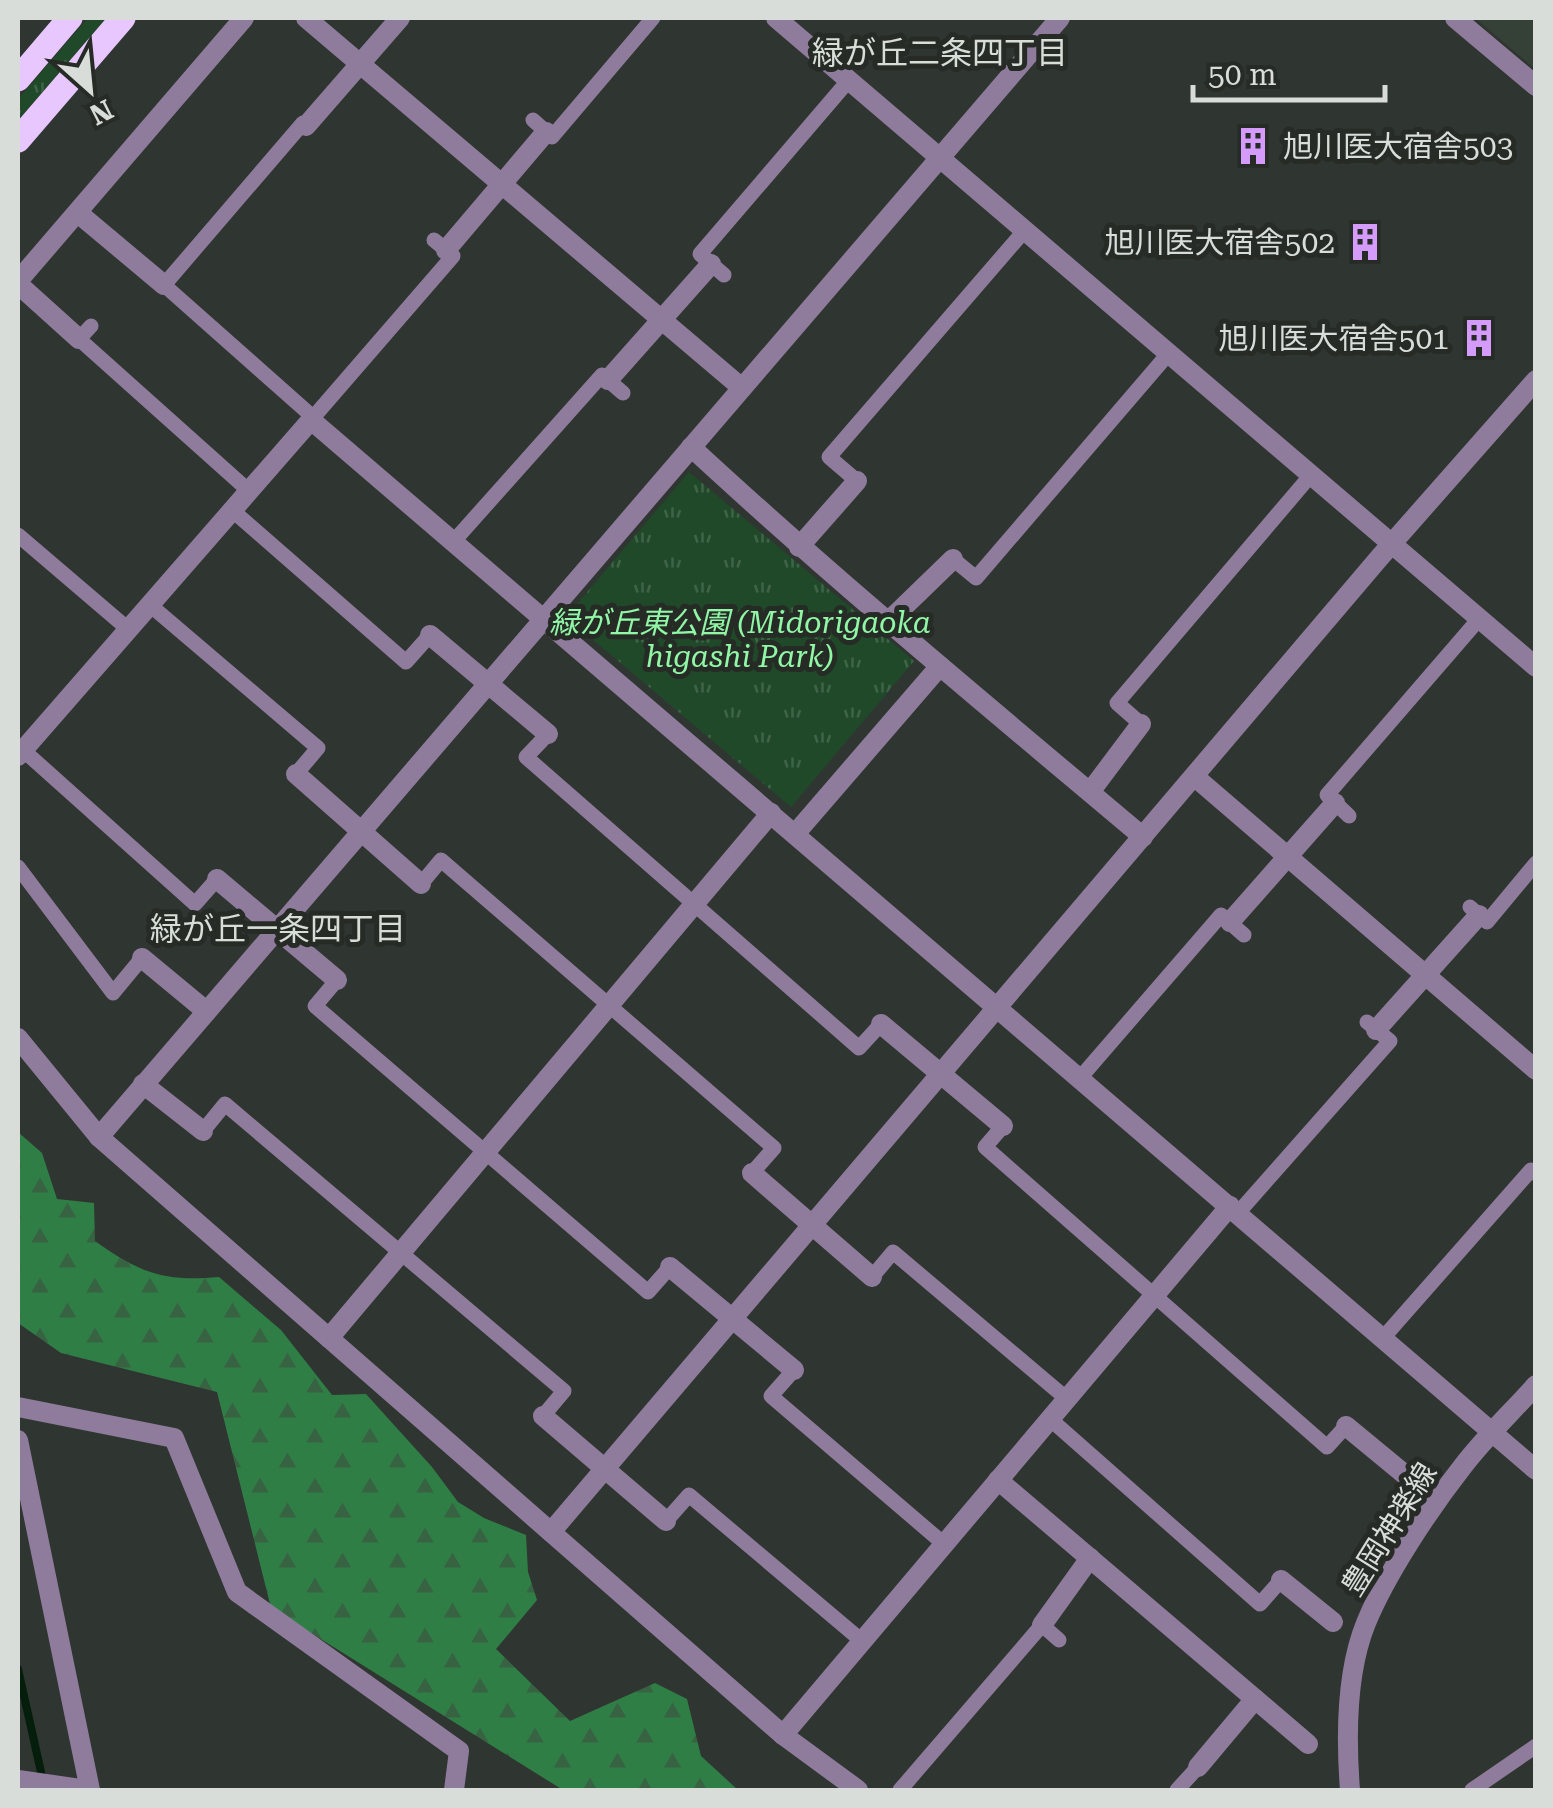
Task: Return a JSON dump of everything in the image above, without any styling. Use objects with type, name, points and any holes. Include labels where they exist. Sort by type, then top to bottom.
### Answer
[{"type":"main road","points":[[18,80],[70,18]]},
{"type":"main road","points":[[18,140],[123,18]]},
{"type":"street","points":[[85,332],[18,283],[244,18]]},
{"type":"street","points":[[306,18],[742,388]]},
{"type":"street","points":[[306,126],[400,18]]},
{"type":"street","points":[[776,18],[1536,667]]},
{"type":"street","points":[[99,1137],[1060,18]]},
{"type":"street","points":[[1455,18],[1536,86]]},
{"type":"street","points":[[440,245],[502,184],[539,126]]},
{"type":"street","points":[[78,213],[164,286]]},
{"type":"street","points":[[616,386],[662,320],[717,270]]},
{"type":"street","points":[[551,1532],[996,1006],[1536,380]]},
{"type":"street","points":[[20,753],[312,418],[1536,1470]]},
{"type":"street","points":[[691,447],[799,546],[1144,837]]},
{"type":"street","points":[[799,546],[856,481]]},
{"type":"street","points":[[890,620],[953,559]]},
{"type":"street","points":[[430,635],[548,734]]},
{"type":"street","points":[[796,834],[940,666]]},
{"type":"street","points":[[1090,792],[1140,724]]},
{"type":"street","points":[[296,774],[422,884]]},
{"type":"street","points":[[1195,777],[1536,1070]]},
{"type":"street","points":[[1237,929],[1286,856],[1342,809]]},
{"type":"street","points":[[329,1338],[771,813]]},
{"type":"street","points":[[218,879],[338,980]]},
{"type":"street","points":[[1372,1026],[1426,975],[1474,911]]},
{"type":"street","points":[[142,958],[206,1010]]},
{"type":"street","points":[[881,1024],[1004,1126]]},
{"type":"street","points":[[18,1038],[99,1137],[783,1734],[858,1790]]},
{"type":"street","points":[[143,1084],[202,1131]]},
{"type":"street","points":[[752,1173],[872,1277]]},
{"type":"street","points":[[783,1734],[1154,1296],[1234,1210]]},
{"type":"street","points":[[670,1266],[794,1370]]},
{"type":"street","name":"豊岡神楽線","points":[[1350,1790],[1347,1748],[1351,1692],[1366,1624],[1412,1542],[1464,1465],[1536,1386]]},
{"type":"street","points":[[18,1407],[174,1438],[237,1592],[460,1751],[454,1790]]},
{"type":"street","points":[[543,1416],[666,1521]]},
{"type":"street","points":[[1346,1426],[1408,1478]]},
{"type":"street","points":[[18,1440],[82,1790],[24,1780]]},
{"type":"street","points":[[998,1480],[1308,1744]]},
{"type":"street","points":[[1042,1625],[1090,1558]]},
{"type":"street","points":[[1281,1580],[1333,1622]]},
{"type":"street","points":[[1198,1768],[1254,1699]]},
{"type":"lane","points":[[539,126],[552,137],[653,18]]},
{"type":"lane","points":[[717,270],[700,254],[849,80]]},
{"type":"lane","points":[[306,126],[303,123],[164,286],[312,418],[452,256],[440,245]]},
{"type":"lane","points":[[856,481],[829,458],[1025,230]]},
{"type":"lane","points":[[85,332],[249,491]]},
{"type":"lane","points":[[953,559],[976,578],[1169,353]]},
{"type":"lane","points":[[454,541],[602,374],[616,386]]},
{"type":"lane","points":[[1140,724],[1117,703],[1311,475]]},
{"type":"lane","points":[[232,510],[406,662],[430,635]]},
{"type":"lane","points":[[18,535],[128,629]]},
{"type":"lane","points":[[150,604],[318,748],[296,774]]},
{"type":"lane","points":[[1342,809],[1327,796],[1479,619]]},
{"type":"lane","points":[[548,734],[526,757],[694,905],[859,1048],[881,1024]]},
{"type":"lane","points":[[20,753],[194,904],[218,879]]},
{"type":"lane","points":[[422,884],[440,860],[774,1148],[752,1173]]},
{"type":"lane","points":[[1474,911],[1487,922],[1536,863]]},
{"type":"lane","points":[[18,867],[113,993],[142,958]]},
{"type":"lane","points":[[1080,1078],[1221,914],[1237,929]]},
{"type":"lane","points":[[338,980],[316,1006],[648,1292],[670,1266]]},
{"type":"lane","points":[[1234,1210],[1390,1042],[1372,1026]]},
{"type":"lane","points":[[202,1131],[225,1104],[564,1391],[543,1416]]},
{"type":"lane","points":[[1004,1126],[985,1147],[1327,1448],[1346,1426]]},
{"type":"lane","points":[[1383,1338],[1530,1170],[1536,1174]]},
{"type":"lane","points":[[872,1277],[893,1252],[1066,1399]]},
{"type":"lane","points":[[794,1370],[771,1396],[944,1544]]},
{"type":"lane","points":[[1050,1420],[1260,1604],[1281,1580]]},
{"type":"lane","points":[[666,1521],[689,1494],[862,1641]]},
{"type":"lane","points":[[900,1790],[1042,1625],[1059,1640]]},
{"type":"lane","points":[[1472,1790],[1536,1746]]},
{"type":"lane","points":[[1177,1790],[1198,1768]]},
{"type":"shaded area","points":[[1475,18],[1535,18],[1535,69]]},
{"type":"green space","points":[[88,18],[106,18],[18,120],[18,99]]},
{"type":"green space","name":"緑が丘東公園 (Midorigaoka higashi Park)","points":[[689,472],[914,661],[791,807],[566,617]]},
{"type":"green space","points":[[18,1132],[42,1153],[57,1199],[94,1203],[95,1241],[153,1273],[183,1278],[219,1277],[281,1330],[332,1395],[366,1394],[458,1502],[484,1518],[526,1535],[528,1572],[537,1600],[496,1649],[570,1721],[655,1683],[687,1699],[701,1756],[738,1790],[563,1790],[271,1608],[217,1392],[61,1353],[18,1323]]},
{"type":"waterway","points":[[18,1669],[43,1781]]},
{"type":"place","name":"旭川医大宿舎503","points":[[1253,146]]},
{"type":"place","name":"旭川医大宿舎502","points":[[1365,242]]},
{"type":"place","name":"旭川医大宿舎501","points":[[1479,338]]},
{"type":"district","name":"緑が丘二条四丁目","points":[[940,53]]},
{"type":"district","name":"緑が丘一条四丁目","points":[[278,929]]}]
